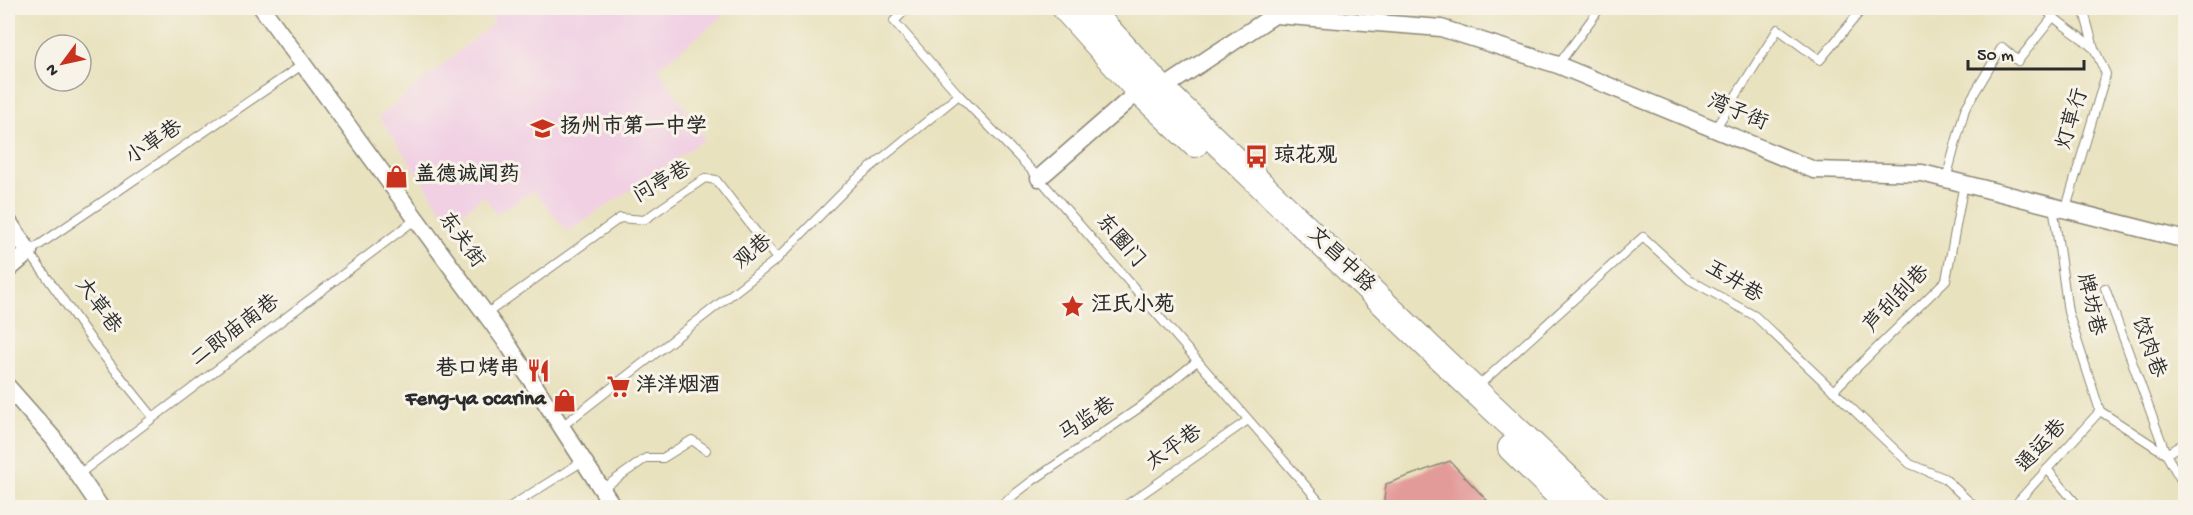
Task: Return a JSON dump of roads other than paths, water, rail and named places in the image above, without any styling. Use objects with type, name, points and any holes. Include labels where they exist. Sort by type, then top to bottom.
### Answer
[{"type":"main road","name":"文昌中路","points":[[1065,8],[1599,507]]},
{"type":"main road","name":"文昌中路","points":[[1088,8],[1151,90],[1572,507]]},
{"type":"street","name":"东关街","points":[[262,8],[486,314],[614,507]]},
{"type":"street","points":[[1039,178],[1151,90],[1281,11]]},
{"type":"street","name":"湾子街","points":[[1281,11],[1441,28],[1558,65],[1814,170],[1922,173],[2186,240]]},
{"type":"street","name":"大草巷","points":[[8,221],[29,252]]},
{"type":"street","points":[[8,270],[29,252]]},
{"type":"street","points":[[8,387],[53,438],[79,474],[98,506]]},
{"type":"lane","name":"东圈门","points":[[908,8],[894,21],[959,95],[1039,178],[1325,507]]},
{"type":"lane","points":[[1558,65],[1600,8]]},
{"type":"lane","points":[[1715,129],[1778,29],[1820,60],[1863,8]]},
{"type":"lane","points":[[2044,8],[2052,17],[2072,28],[2094,48]]},
{"type":"lane","name":"灯草行","points":[[2060,207],[2106,74],[2094,48],[2083,8]]},
{"type":"lane","points":[[1946,178],[1965,109],[2002,47],[2018,61],[2052,17]]},
{"type":"lane","name":"小草巷","points":[[29,252],[302,65]]},
{"type":"lane","name":"观巷","points":[[561,427],[777,259],[854,181],[959,95]]},
{"type":"lane","name":"问亭巷","points":[[486,314],[620,218],[644,220],[705,178],[716,180],[777,259]]},
{"type":"lane","name":"芦刮刮巷","points":[[1833,391],[1946,280],[1964,183]]},
{"type":"lane","name":"牌坊巷","points":[[2060,207],[2068,312],[2100,411]]},
{"type":"lane","name":"二郎庙南巷","points":[[79,474],[416,219]]},
{"type":"lane","name":"玉井巷","points":[[1474,390],[1642,237],[1690,280],[1755,316],[1910,464],[1944,478],[1976,507]]},
{"type":"lane","name":"大草巷","points":[[29,252],[95,345],[153,417]]},
{"type":"lane","name":"饺肉巷","points":[[2105,288],[2166,454],[2186,489]]},
{"type":"lane","name":"马监巷","points":[[997,507],[1139,408],[1197,361]]},
{"type":"lane","points":[[2100,411],[2166,454],[2186,442]]},
{"type":"lane","name":"通运巷","points":[[2012,507],[2100,411]]},
{"type":"lane","name":"太平巷","points":[[1122,507],[1248,420]]},
{"type":"lane","points":[[602,489],[646,458],[663,458],[692,440],[706,450]]},
{"type":"lane","points":[[508,507],[583,461]]},
{"type":"lane","points":[[2047,469],[2080,507]]},
{"type":"place","name":"扬州市第一中学","points":[[542,128]]},
{"type":"place","name":"琼花观","points":[[1256,157]]},
{"type":"place","name":"盖德诚闻药","points":[[397,176]]},
{"type":"place","name":"汪氏小苑","points":[[1073,306]]},
{"type":"place","name":"巷口烤串","points":[[538,370]]},
{"type":"place","name":"洋洋烟酒","points":[[618,387]]},
{"type":"place","name":"Feng-ya ocarina","points":[[564,400]]}]
